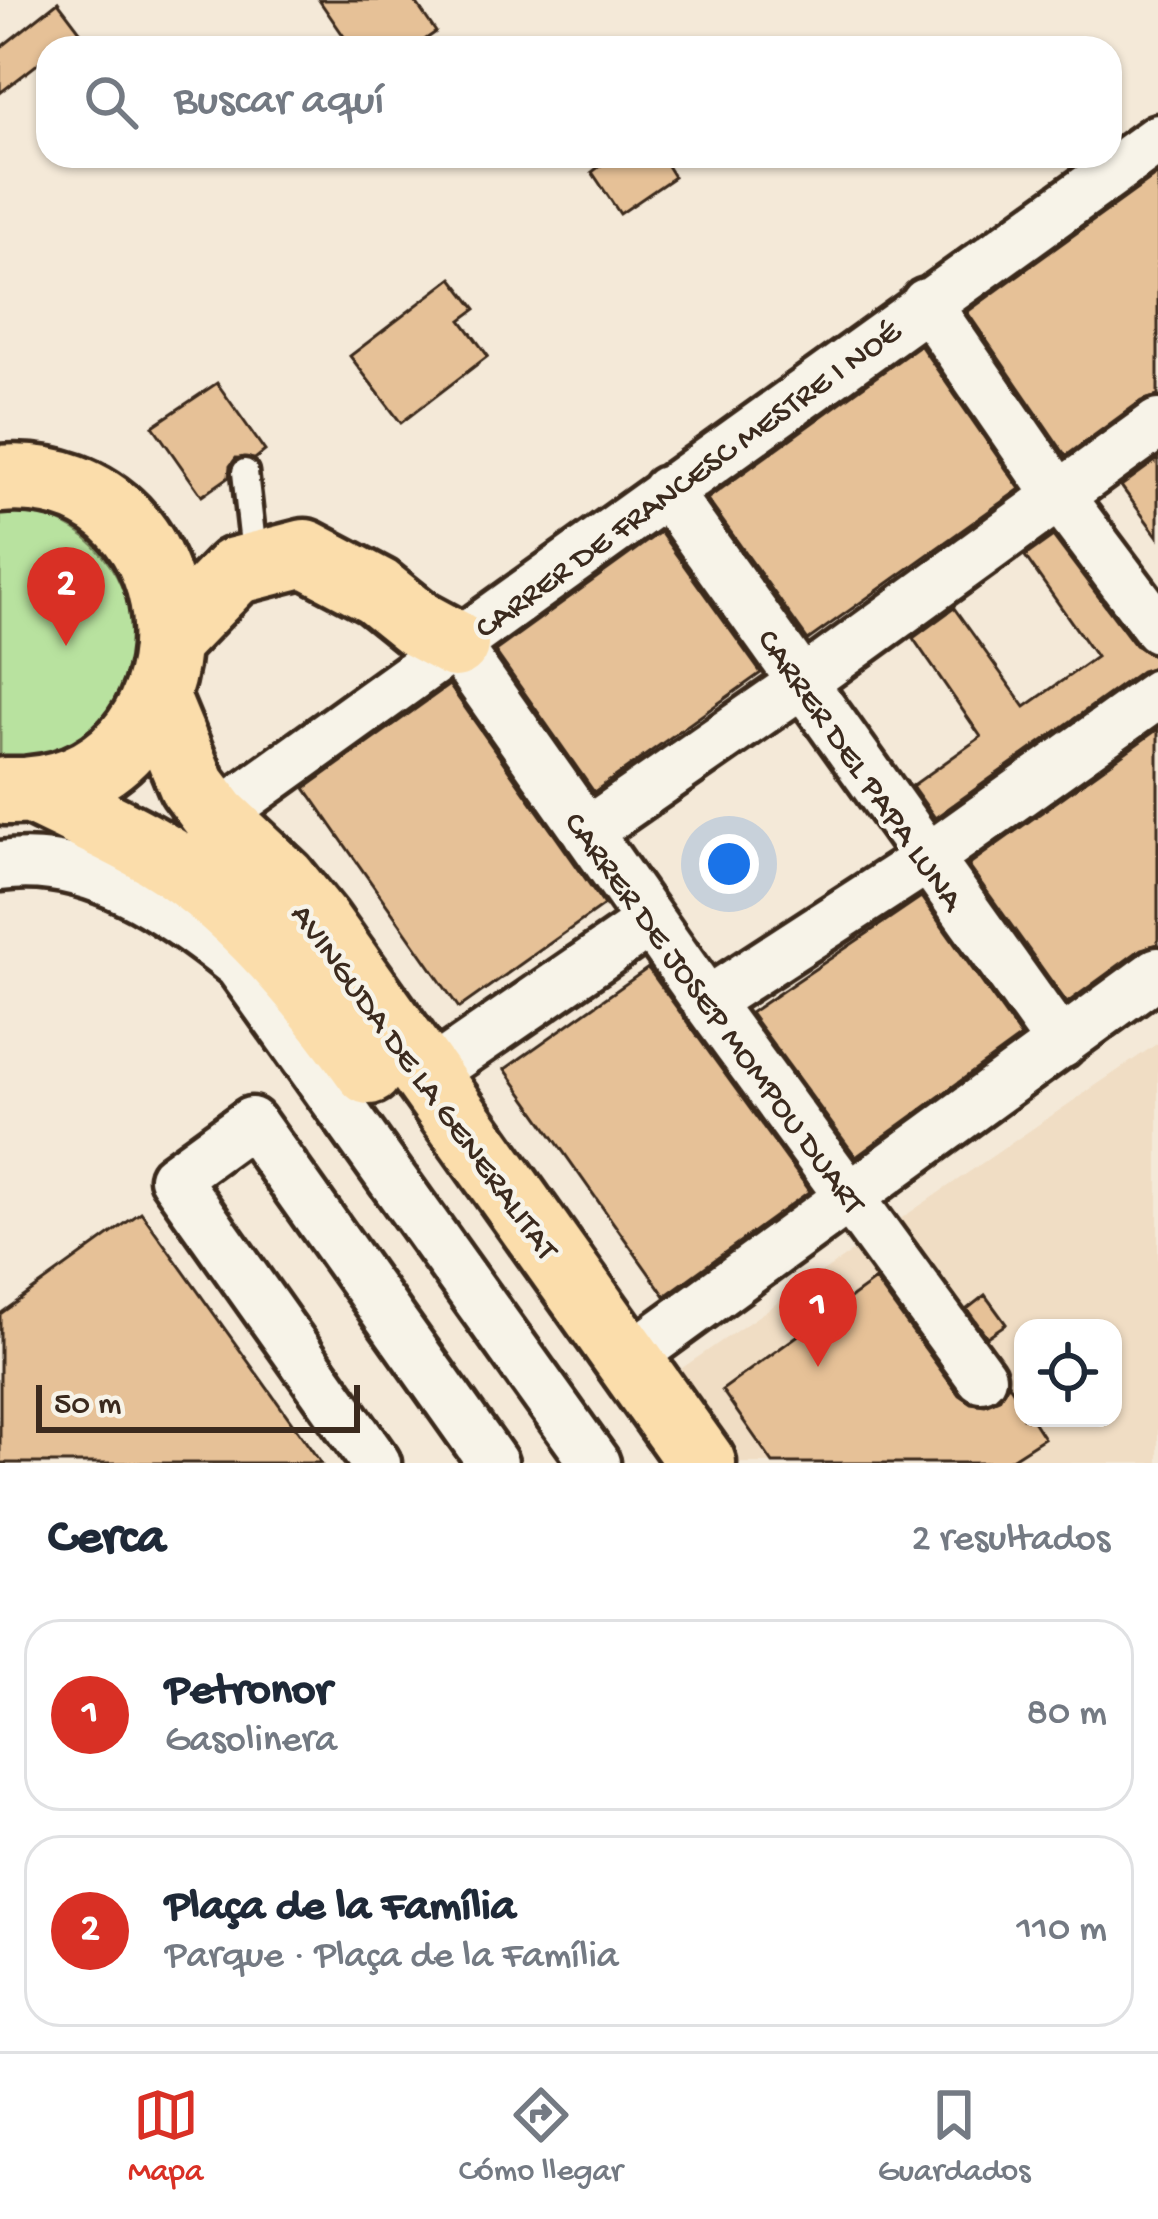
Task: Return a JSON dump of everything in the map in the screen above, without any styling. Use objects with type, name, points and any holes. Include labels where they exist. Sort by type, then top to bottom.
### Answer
[{"type":"main road","name":"AVINGUDA DE LA GENERALITAT","points":[[13,471],[100,504],[134,534],[157,572],[169,615],[163,668],[192,785],[216,817],[294,894],[702,1463]]},
{"type":"main road","points":[[16,790],[70,780],[126,743],[163,668],[235,572],[305,553],[376,591],[418,625],[455,644]]},
{"type":"main road","name":"AVINGUDA DE LA GENERALITAT","points":[[16,790],[158,854],[242,920],[330,1016],[603,1461]]},
{"type":"street","name":"CARRER DE FRANCESC MESTRE I NOÉ","points":[[1122,165],[1158,139]]},
{"type":"street","name":"CARRER DE FRANCESC MESTRE I NOÉ","points":[[216,817],[1117,168]]},
{"type":"street","points":[[926,304],[1059,496],[1158,628]]},
{"type":"street","points":[[586,832],[803,682],[1158,424]]},
{"type":"street","name":"CARRER DEL PAPA LUNA","points":[[666,491],[1061,1043]]},
{"type":"street","name":"CARRER DE JOSEP MOMPOU DUART","points":[[455,644],[707,1002],[981,1377]]},
{"type":"street","points":[[707,1002],[927,859],[1158,694]]},
{"type":"street","points":[[0,866],[31,862],[92,874],[145,898],[192,927],[238,965],[603,1461]]},
{"type":"street","points":[[428,1075],[650,922]]},
{"type":"street","points":[[626,1360],[1158,972]]},
{"type":"street","points":[[376,1463],[174,1178],[251,1122],[493,1463]]},
{"type":"lane","points":[[244,472],[255,566]]},
{"type":"shaded area","points":[[1158,1043],[1158,1463],[727,1463],[666,1379]]},
{"type":"green space","points":[[0,513],[58,521],[86,538],[103,556],[127,600],[132,650],[116,698],[87,733],[57,750],[0,759]]},
{"type":"building","points":[[319,0],[414,0],[436,32],[430,36],[344,36]]},
{"type":"building","points":[[58,2],[80,31],[74,36],[36,36],[36,65],[0,93],[0,48]]},
{"type":"building","points":[[597,168],[668,168],[674,177],[620,214],[592,172]]},
{"type":"building","points":[[1158,174],[1158,396],[1141,401],[1066,456],[967,312]]},
{"type":"building","points":[[452,278],[476,309],[461,320],[488,356],[401,423],[350,356]]},
{"type":"building","points":[[920,345],[1020,489],[808,640],[707,499]]},
{"type":"building","points":[[217,383],[265,451],[255,459],[236,458],[229,477],[202,496],[153,426]]},
{"type":"building","points":[[1158,459],[1158,537],[1121,486]]},
{"type":"building","points":[[660,532],[761,673],[594,792],[495,651]]},
{"type":"building","points":[[1053,536],[1135,645],[1153,655],[1158,666],[1141,671],[935,818],[912,786],[981,737],[913,638],[954,608],[1025,707],[1096,657],[1025,556]]},
{"type":"building","points":[[449,685],[604,905],[459,1008],[305,788]]},
{"type":"building","points":[[1158,729],[1158,944],[1141,949],[1067,1003],[968,865]]},
{"type":"building","points":[[921,897],[1021,1037],[856,1157],[750,1013]]},
{"type":"building","points":[[648,968],[810,1191],[665,1296],[505,1069]]},
{"type":"building","points":[[141,1212],[321,1463],[0,1463],[0,1314]]},
{"type":"building","points":[[875,1280],[959,1395],[985,1405],[999,1399],[1008,1383],[1014,1392],[1014,1427],[1037,1427],[1044,1438],[1005,1463],[773,1463],[722,1390]]},
{"type":"building","points":[[985,1295],[1006,1324],[987,1337],[967,1309]]},
{"type":"place","name":"Plaça de la Família","points":[[66,646]]},
{"type":"place","name":"Petronor","points":[[818,1367]]}]
